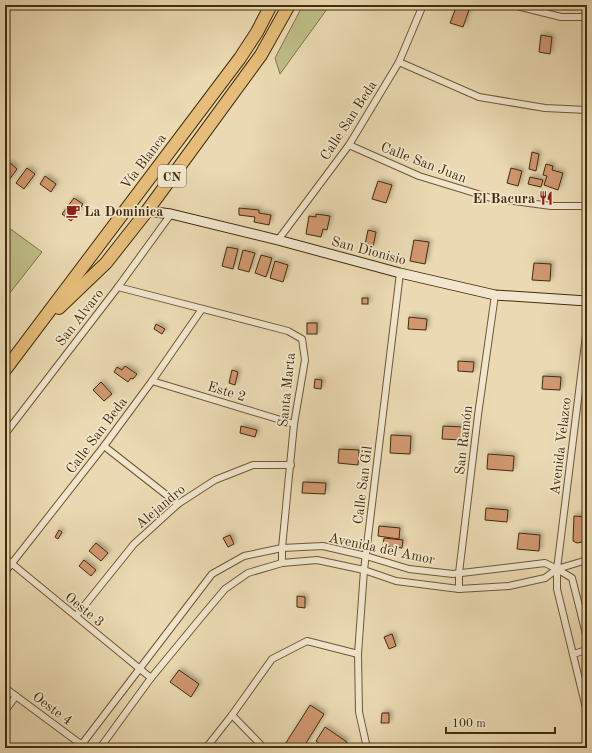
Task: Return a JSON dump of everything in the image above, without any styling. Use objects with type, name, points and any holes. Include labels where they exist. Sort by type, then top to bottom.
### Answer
[{"type":"highway","name":"Vía Blanca","points":[[5,370],[240,58],[272,5]]},
{"type":"highway","name":"CN","points":[[34,330],[106,263],[147,211],[261,55],[289,5]]},
{"type":"street","name":"Calle San Beda","points":[[278,240],[348,145],[399,62],[423,5]]},
{"type":"street","points":[[513,5],[561,16],[587,17]]},
{"type":"street","points":[[399,62],[479,96],[545,108],[587,110]]},
{"type":"street","name":"Calle San Juan","points":[[348,145],[419,176],[491,198],[551,206],[587,206]]},
{"type":"street","name":"San Dionisio","points":[[147,211],[171,214],[278,240],[400,273],[495,295],[587,300]]},
{"type":"street","name":"San Alvaro","points":[[5,434],[118,287],[171,214]]},
{"type":"street","name":"Calle San Gil","points":[[367,748],[359,712],[358,654],[364,570],[400,273]]},
{"type":"street","name":"Santa Marta","points":[[118,287],[288,331],[302,339],[305,360],[294,424],[282,548],[282,563]]},
{"type":"street","name":"San Ramón","points":[[459,589],[458,573],[495,295]]},
{"type":"street","name":"Calle San Beda","points":[[5,572],[104,446],[152,381],[202,309]]},
{"type":"street","name":"Avenida Velazco","points":[[587,327],[557,569],[556,589],[587,712]]},
{"type":"street","name":"Este 2","points":[[152,381],[294,424]]},
{"type":"street","points":[[104,446],[178,504]]},
{"type":"street","name":"Alejandro","points":[[76,616],[134,544],[178,504],[216,480],[252,465],[291,465]]},
{"type":"street","name":"Avenida del Amor","points":[[82,747],[139,668],[212,574],[244,556],[282,548],[323,546],[366,556],[410,569],[453,574],[545,563],[557,569],[545,578],[509,586],[459,589],[396,581],[364,570],[317,560],[282,563],[248,573],[225,589],[151,678],[100,748]]},
{"type":"street","name":"Oeste 3","points":[[5,558],[151,678]]},
{"type":"street","points":[[557,569],[587,560]]},
{"type":"street","points":[[557,569],[572,578],[587,638]]},
{"type":"street","points":[[206,748],[272,660],[307,641],[358,654]]},
{"type":"street","points":[[573,654],[587,650]]},
{"type":"street","name":"Oeste 4","points":[[5,688],[82,747]]},
{"type":"street","points":[[5,711],[16,696]]},
{"type":"street","points":[[232,715],[264,748]]},
{"type":"street","points":[[580,748],[587,746]]},
{"type":"shaded area","points":[[303,5],[330,5],[280,74],[275,58]]},
{"type":"shaded area","points":[[5,225],[42,252],[5,299]]},
{"type":"building","points":[[457,5],[469,10],[463,27],[450,23]]},
{"type":"building","points":[[541,35],[552,37],[550,54],[539,52]]},
{"type":"building","points":[[532,152],[539,154],[536,171],[529,169]]},
{"type":"building","points":[[9,162],[17,169],[9,180],[5,177],[5,168]]},
{"type":"building","points":[[546,164],[553,166],[552,170],[563,173],[558,190],[544,185],[547,176],[543,175]]},
{"type":"building","points":[[27,168],[35,174],[24,189],[16,183]]},
{"type":"building","points":[[511,168],[522,171],[518,186],[507,183]]},
{"type":"building","points":[[45,176],[56,184],[51,192],[40,184]]},
{"type":"building","points":[[530,177],[543,180],[541,187],[528,184]]},
{"type":"building","points":[[378,181],[392,185],[386,203],[372,199]]},
{"type":"building","points":[[74,198],[83,204],[71,221],[62,214]]},
{"type":"building","points":[[239,208],[259,210],[259,213],[271,215],[269,225],[254,222],[255,217],[239,215]]},
{"type":"building","points":[[316,214],[330,216],[327,230],[323,229],[321,237],[306,234],[309,216],[316,217]]},
{"type":"building","points":[[368,230],[376,232],[373,247],[365,245]]},
{"type":"building","points":[[414,240],[429,242],[425,264],[410,261]]},
{"type":"building","points":[[227,247],[238,249],[233,269],[222,266]]},
{"type":"building","points":[[243,250],[255,253],[249,272],[238,269]]},
{"type":"building","points":[[261,255],[272,258],[266,277],[255,273]]},
{"type":"building","points":[[275,261],[288,265],[283,282],[270,278]]},
{"type":"building","points":[[534,263],[551,264],[550,281],[532,280]]},
{"type":"building","points":[[362,298],[368,298],[368,304],[362,304]]},
{"type":"building","points":[[409,317],[427,319],[426,330],[408,329]]},
{"type":"building","points":[[307,323],[317,323],[317,334],[307,334]]},
{"type":"building","points":[[156,324],[165,329],[162,334],[154,329]]},
{"type":"building","points":[[458,361],[474,362],[473,372],[458,371]]},
{"type":"building","points":[[125,366],[137,374],[128,382],[114,372],[117,367],[122,370]]},
{"type":"building","points":[[232,370],[238,372],[235,385],[229,383]]},
{"type":"building","points":[[543,376],[561,377],[560,390],[542,389]]},
{"type":"building","points":[[315,379],[322,380],[321,389],[314,388]]},
{"type":"building","points":[[101,382],[112,394],[104,401],[93,390]]},
{"type":"building","points":[[241,426],[257,430],[255,437],[240,433]]},
{"type":"building","points":[[443,426],[463,427],[462,440],[442,439]]},
{"type":"building","points":[[391,435],[411,436],[410,454],[390,453]]},
{"type":"building","points":[[339,449],[359,450],[358,465],[338,463]]},
{"type":"building","points":[[488,454],[514,456],[513,471],[487,469]]},
{"type":"building","points":[[303,482],[326,483],[325,494],[302,493]]},
{"type":"building","points":[[486,508],[508,510],[507,522],[485,520]]},
{"type":"building","points":[[574,516],[586,517],[587,541],[577,543],[573,541]]},
{"type":"building","points":[[379,526],[400,528],[399,539],[378,536]]},
{"type":"building","points":[[59,530],[62,532],[58,539],[55,537]]},
{"type":"building","points":[[519,533],[540,535],[539,551],[517,549]]},
{"type":"building","points":[[230,535],[234,544],[228,547],[223,538]]},
{"type":"building","points":[[384,538],[403,540],[402,548],[383,546]]},
{"type":"building","points":[[96,543],[108,553],[101,561],[89,551]]},
{"type":"building","points":[[84,560],[96,570],[91,576],[79,566]]},
{"type":"building","points":[[297,596],[305,597],[305,608],[297,607]]},
{"type":"building","points":[[392,634],[396,646],[389,649],[384,637]]},
{"type":"building","points":[[179,670],[199,684],[191,697],[170,682]]},
{"type":"building","points":[[310,705],[324,714],[303,748],[287,748],[284,746]]},
{"type":"building","points":[[382,713],[389,713],[389,723],[381,723]]},
{"type":"building","points":[[325,727],[347,742],[343,748],[325,748],[316,741]]},
{"type":"place","name":"El Bacura","points":[[546,198]]},
{"type":"place","name":"La Dominica","points":[[73,211]]}]
